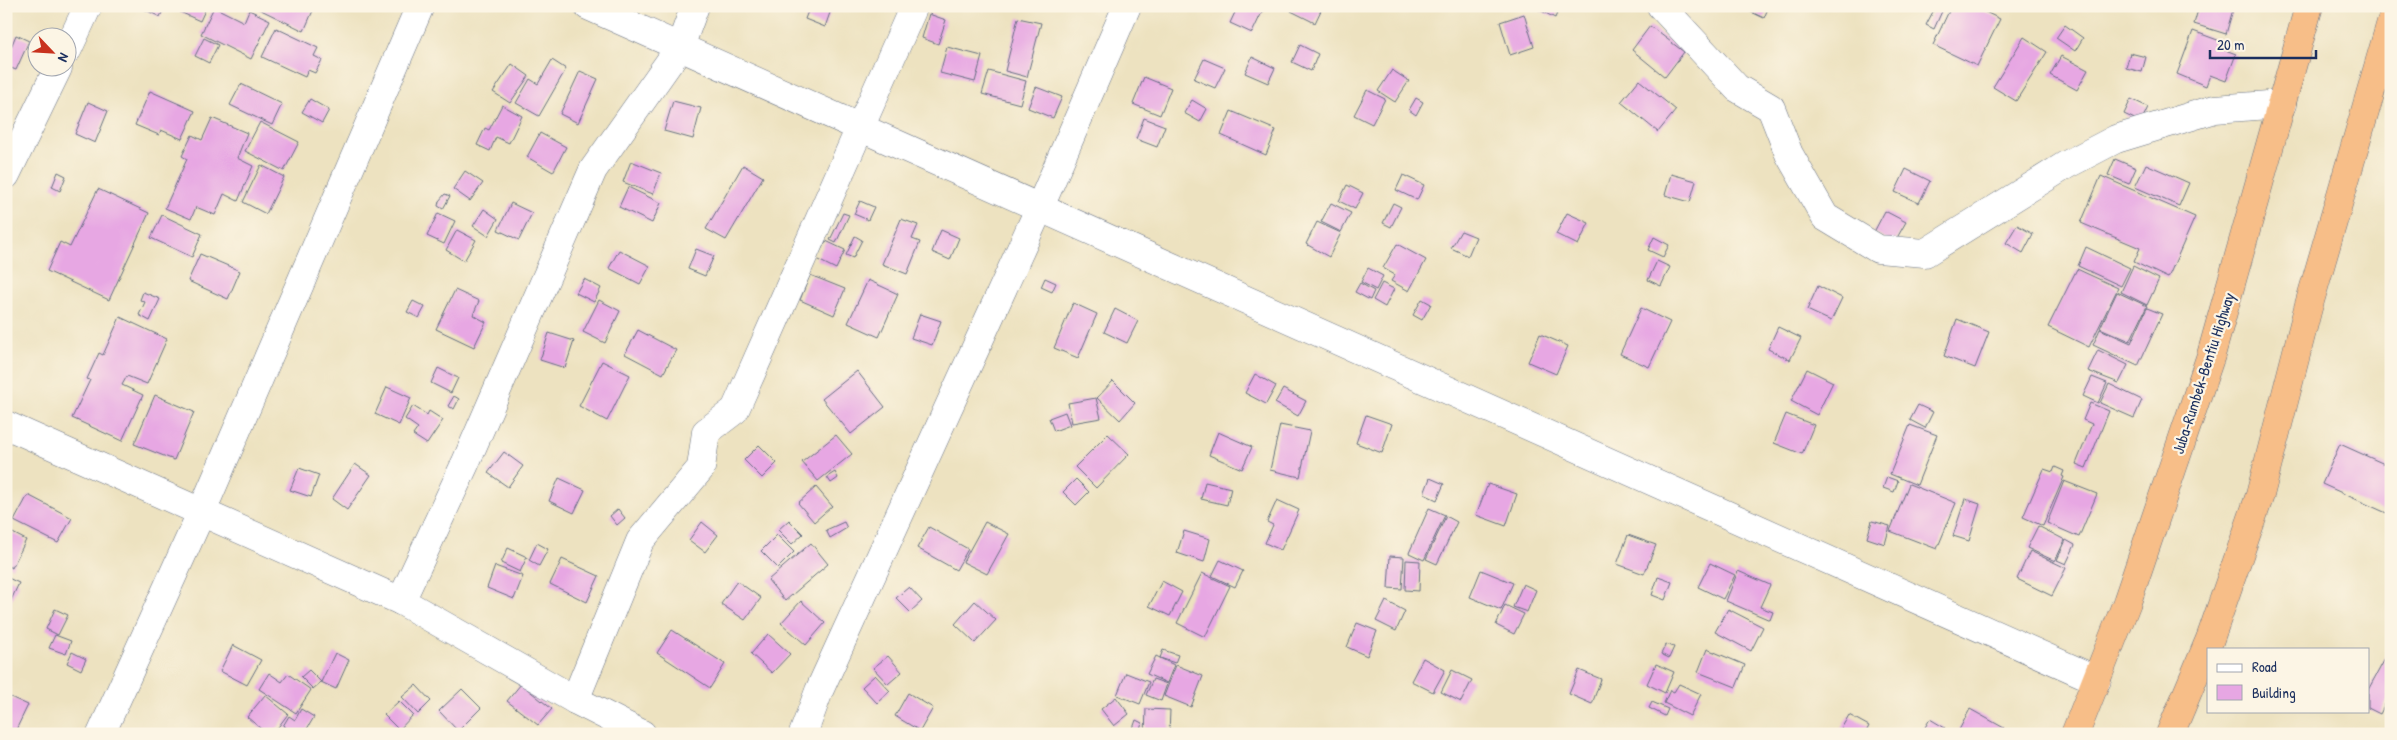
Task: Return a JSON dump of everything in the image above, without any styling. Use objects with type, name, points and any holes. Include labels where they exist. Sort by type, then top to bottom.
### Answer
[{"type":"highway","name":"Juba-Rumbek-Bentiu Highway","points":[[2075,734],[2127,602],[2211,355],[2309,6]]},
{"type":"highway","points":[[2170,734],[2210,639],[2260,495],[2308,308],[2391,22]]},
{"type":"street","points":[[78,28],[88,6]]},
{"type":"street","points":[[101,734],[202,511],[420,6]]},
{"type":"street","points":[[588,6],[2097,680]]},
{"type":"street","points":[[401,600],[465,464],[594,170],[680,47],[695,6]]},
{"type":"street","points":[[575,700],[640,541],[701,468],[706,432],[735,410],[914,6]]},
{"type":"street","points":[[803,734],[819,691],[1040,207],[1126,6]]},
{"type":"street","points":[[1661,6],[1737,88],[1771,108],[1789,154],[1825,217],[1878,249],[1926,252],[2066,165],[2116,139],[2215,109],[2282,104]]},
{"type":"street","points":[[6,175],[53,78]]},
{"type":"street","points":[[6,425],[401,600],[575,700],[642,734]]},
{"type":"building","points":[[138,6],[165,6],[160,17]]},
{"type":"building","points":[[183,6],[207,6],[200,21],[180,12]]},
{"type":"building","points":[[258,6],[315,6],[304,31],[257,8]]},
{"type":"building","points":[[810,6],[832,7],[825,27],[805,19]]},
{"type":"building","points":[[1238,6],[1265,6],[1252,33],[1230,23]]},
{"type":"building","points":[[1293,6],[1323,6],[1315,23],[1291,11]]},
{"type":"building","points":[[1532,6],[1560,6],[1555,18]]},
{"type":"building","points":[[1751,6],[1769,6],[1764,18],[1749,11]]},
{"type":"building","points":[[1936,6],[1943,9],[1934,29],[1926,25]]},
{"type":"building","points":[[1941,6],[1973,6],[2000,19],[1977,66],[1933,45],[1949,11]]},
{"type":"building","points":[[2199,6],[2234,6],[2226,34],[2194,24]]},
{"type":"building","points":[[214,7],[244,22],[249,10],[270,20],[251,59],[201,34]]},
{"type":"building","points":[[929,14],[946,20],[938,44],[922,38]]},
{"type":"building","points":[[1524,14],[1534,47],[1510,55],[1500,22]]},
{"type":"building","points":[[1018,18],[1041,23],[1027,77],[1005,71]]},
{"type":"building","points":[[2065,25],[2083,38],[2075,51],[2056,38]]},
{"type":"building","points":[[1650,26],[1684,52],[1665,77],[1632,50]]},
{"type":"building","points":[[276,28],[318,48],[314,56],[322,60],[315,73],[308,70],[305,77],[262,57]]},
{"type":"building","points":[[2193,31],[2223,42],[2220,48],[2236,54],[2226,81],[2210,75],[2206,86],[2177,74]]},
{"type":"building","points":[[16,35],[28,41],[16,70],[6,66],[6,47],[7,45],[11,47]]},
{"type":"building","points":[[2024,37],[2047,52],[2016,101],[1993,87]]},
{"type":"building","points":[[204,38],[218,45],[209,63],[195,56]]},
{"type":"building","points":[[1300,45],[1318,54],[1311,71],[1292,62]]},
{"type":"building","points":[[947,47],[982,56],[975,82],[940,73]]},
{"type":"building","points":[[2130,53],[2146,57],[2142,72],[2126,68]]},
{"type":"building","points":[[2061,56],[2088,70],[2077,90],[2050,75]]},
{"type":"building","points":[[1252,57],[1275,68],[1268,83],[1245,73]]},
{"type":"building","points":[[1204,59],[1225,68],[1215,88],[1194,79]]},
{"type":"building","points":[[552,60],[566,69],[539,116],[516,103],[530,79],[538,84]]},
{"type":"building","points":[[512,64],[529,76],[510,103],[493,92]]},
{"type":"building","points":[[1392,70],[1409,81],[1395,102],[1378,91]]},
{"type":"building","points":[[580,71],[598,79],[578,123],[560,114]]},
{"type":"building","points":[[989,71],[1026,81],[1020,104],[982,94]]},
{"type":"building","points":[[1144,77],[1171,88],[1160,115],[1133,104]]},
{"type":"building","points":[[1639,80],[1676,110],[1658,132],[1621,102]]},
{"type":"building","points":[[241,84],[282,104],[272,125],[230,105]]},
{"type":"building","points":[[1036,87],[1062,97],[1053,118],[1028,108]]},
{"type":"building","points":[[1367,90],[1385,99],[1372,124],[1354,115]]},
{"type":"building","points":[[150,91],[195,111],[182,139],[161,130],[159,135],[135,125]]},
{"type":"building","points":[[1416,98],[1423,102],[1416,115],[1409,110]]},
{"type":"building","points":[[310,99],[329,110],[322,123],[302,112]]},
{"type":"building","points":[[2131,99],[2148,107],[2141,122],[2124,114]]},
{"type":"building","points":[[1192,100],[1207,109],[1200,122],[1184,113]]},
{"type":"building","points":[[673,101],[701,108],[693,139],[664,131]]},
{"type":"building","points":[[88,102],[108,111],[95,143],[75,134]]},
{"type":"building","points":[[502,105],[522,116],[509,143],[496,137],[490,151],[477,145],[485,128],[489,130]]},
{"type":"building","points":[[1231,111],[1276,130],[1266,155],[1221,135]]},
{"type":"building","points":[[212,118],[247,133],[237,158],[253,166],[238,201],[224,194],[215,215],[196,207],[191,219],[165,208],[187,159],[182,156],[192,135],[202,140]]},
{"type":"building","points":[[1144,118],[1165,126],[1157,147],[1136,139]]},
{"type":"building","points":[[260,122],[299,142],[284,171],[245,151]]},
{"type":"building","points":[[540,133],[566,147],[553,172],[527,157]]},
{"type":"building","points":[[2115,159],[2136,168],[2129,184],[2108,175]]},
{"type":"building","points":[[631,161],[661,173],[653,194],[623,182]]},
{"type":"building","points":[[2146,164],[2189,183],[2179,206],[2135,187]]},
{"type":"building","points":[[261,165],[284,177],[266,214],[243,202]]},
{"type":"building","points":[[743,165],[763,177],[726,240],[706,229]]},
{"type":"building","points":[[1906,169],[1930,181],[1919,203],[1895,192]]},
{"type":"building","points":[[465,171],[483,183],[470,201],[453,189]]},
{"type":"building","points":[[58,172],[66,176],[60,191],[52,187]]},
{"type":"building","points":[[1671,174],[1696,181],[1690,202],[1665,195]]},
{"type":"building","points":[[1403,175],[1424,185],[1417,200],[1396,190]]},
{"type":"building","points":[[2101,176],[2195,217],[2168,278],[2134,262],[2140,248],[2081,223]]},
{"type":"building","points":[[1347,185],[1363,193],[1355,209],[1339,201]]},
{"type":"building","points":[[628,187],[661,203],[652,223],[619,207]]},
{"type":"building","points":[[98,189],[149,213],[109,300],[47,271],[60,242],[70,247]]},
{"type":"building","points":[[445,194],[450,196],[443,209],[438,206],[439,201]]},
{"type":"building","points":[[860,201],[874,207],[868,220],[854,214]]},
{"type":"building","points":[[511,203],[532,213],[519,240],[498,230]]},
{"type":"building","points":[[1331,203],[1351,213],[1341,232],[1321,222]]},
{"type":"building","points":[[1393,203],[1401,207],[1391,227],[1383,223]]},
{"type":"building","points":[[484,209],[498,219],[488,236],[473,226]]},
{"type":"building","points":[[1885,211],[1906,222],[1894,243],[1874,232]]},
{"type":"building","points":[[438,213],[455,221],[444,244],[427,236]]},
{"type":"building","points":[[843,213],[849,215],[836,243],[830,240]]},
{"type":"building","points":[[1567,213],[1589,223],[1578,245],[1556,234]]},
{"type":"building","points":[[162,215],[202,234],[192,257],[151,238]]},
{"type":"building","points":[[901,219],[918,225],[912,239],[920,242],[907,274],[882,264]]},
{"type":"building","points":[[1317,222],[1341,233],[1329,257],[1306,244]]},
{"type":"building","points":[[2017,225],[2033,234],[2023,253],[2006,243]]},
{"type":"building","points":[[457,230],[476,240],[464,261],[446,250]]},
{"type":"building","points":[[941,230],[959,238],[950,260],[932,252]]},
{"type":"building","points":[[1461,231],[1476,237],[1468,256],[1451,248]]},
{"type":"building","points":[[855,236],[862,240],[853,258],[846,255]]},
{"type":"building","points":[[1654,237],[1669,245],[1663,257],[1648,250]]},
{"type":"building","points":[[826,241],[845,250],[836,269],[816,259]]},
{"type":"building","points":[[1397,244],[1426,260],[1409,291],[1391,281],[1395,275],[1383,268]]},
{"type":"building","points":[[2086,247],[2130,268],[2121,286],[2078,266]]},
{"type":"building","points":[[696,249],[714,256],[705,276],[688,269]]},
{"type":"building","points":[[619,250],[650,266],[640,284],[609,268]]},
{"type":"building","points":[[200,254],[240,271],[228,299],[188,281]]},
{"type":"building","points":[[1657,261],[1670,267],[1661,286],[1648,280]]},
{"type":"building","points":[[2133,266],[2159,279],[2147,305],[2121,292]]},
{"type":"building","points":[[1368,268],[1383,276],[1376,290],[1361,282]]},
{"type":"building","points":[[2077,269],[2118,288],[2089,347],[2048,327]]},
{"type":"building","points":[[810,275],[845,289],[834,315],[800,300]]},
{"type":"building","points":[[1045,278],[1056,283],[1052,292],[1041,287]]},
{"type":"building","points":[[584,279],[601,288],[594,302],[576,293]]},
{"type":"building","points":[[868,280],[898,294],[879,337],[848,323]]},
{"type":"building","points":[[1360,283],[1374,291],[1370,300],[1355,292]]},
{"type":"building","points":[[1382,283],[1394,289],[1385,307],[1373,300]]},
{"type":"building","points":[[1818,286],[1842,298],[1831,321],[1807,310]]},
{"type":"building","points":[[455,290],[479,301],[473,315],[486,322],[474,347],[436,329]]},
{"type":"building","points":[[143,292],[160,299],[150,321],[139,315],[145,302],[140,300]]},
{"type":"building","points":[[2117,292],[2147,306],[2130,341],[2100,328]]},
{"type":"building","points":[[1422,299],[1431,304],[1422,320],[1413,315]]},
{"type":"building","points":[[599,300],[620,311],[605,343],[583,332]]},
{"type":"building","points":[[413,301],[425,307],[419,318],[407,312]]},
{"type":"building","points":[[1073,303],[1097,314],[1078,358],[1054,348]]},
{"type":"building","points":[[1641,308],[1670,322],[1649,367],[1620,354]]},
{"type":"building","points":[[2147,308],[2162,314],[2138,366],[2093,345],[2100,329],[2131,343]]},
{"type":"building","points":[[1115,309],[1138,321],[1127,343],[1104,332]]},
{"type":"building","points":[[920,314],[941,321],[932,345],[911,338]]},
{"type":"building","points":[[120,317],[167,339],[147,384],[127,376],[122,385],[143,395],[122,441],[72,418],[90,380],[87,379],[99,353],[103,355]]},
{"type":"building","points":[[1957,319],[1989,332],[1975,368],[1944,356]]},
{"type":"building","points":[[1778,327],[1801,338],[1790,360],[1768,349]]},
{"type":"building","points":[[638,330],[676,350],[663,374],[625,354]]},
{"type":"building","points":[[549,333],[574,341],[565,368],[540,360]]},
{"type":"building","points":[[1540,334],[1568,346],[1556,374],[1528,362]]},
{"type":"building","points":[[2098,350],[2128,365],[2119,383],[2088,371]]},
{"type":"building","points":[[602,361],[630,375],[607,421],[579,406]]},
{"type":"building","points":[[438,368],[458,378],[451,393],[431,383]]},
{"type":"building","points":[[1807,369],[1833,382],[1817,415],[1791,401]]},
{"type":"building","points":[[857,371],[885,407],[851,434],[822,399]]},
{"type":"building","points":[[1255,374],[1276,386],[1266,404],[1245,393]]},
{"type":"building","points":[[2092,377],[2107,383],[2098,403],[2083,396]]},
{"type":"building","points":[[1113,381],[1135,403],[1120,420],[1097,398]]},
{"type":"building","points":[[2109,384],[2142,400],[2134,418],[2100,403]]},
{"type":"building","points":[[387,387],[411,398],[399,425],[375,414]]},
{"type":"building","points":[[1283,389],[1306,401],[1298,416],[1275,403]]},
{"type":"building","points":[[155,395],[194,412],[174,460],[134,444]]},
{"type":"building","points":[[454,396],[459,399],[454,409],[448,406]]},
{"type":"building","points":[[1096,398],[1101,418],[1072,423],[1068,403]]},
{"type":"building","points":[[2090,403],[2109,411],[2086,468],[2076,464],[2092,424],[2083,420]]},
{"type":"building","points":[[1918,405],[1933,412],[1925,428],[1910,420]]},
{"type":"building","points":[[413,406],[427,415],[429,411],[443,420],[427,444],[413,435],[418,428],[405,419]]},
{"type":"building","points":[[1065,412],[1070,425],[1054,431],[1049,418]]},
{"type":"building","points":[[1786,414],[1814,425],[1802,454],[1774,443]]},
{"type":"building","points":[[1366,415],[1392,424],[1382,453],[1356,443]]},
{"type":"building","points":[[1280,425],[1310,431],[1300,477],[1270,470]]},
{"type":"building","points":[[1910,425],[1937,435],[1917,485],[1890,474]]},
{"type":"building","points":[[1218,432],[1252,447],[1242,469],[1209,455]]},
{"type":"building","points":[[1108,434],[1129,454],[1096,488],[1075,467]]},
{"type":"building","points":[[836,435],[852,454],[818,481],[802,462]]},
{"type":"building","points":[[2340,444],[2391,467],[2391,515],[2322,484]]},
{"type":"building","points":[[759,445],[777,463],[762,478],[744,460]]},
{"type":"building","points":[[504,452],[523,466],[508,487],[488,473]]},
{"type":"building","points":[[355,464],[371,475],[347,510],[332,499]]},
{"type":"building","points":[[2055,467],[2064,471],[2062,476],[2064,477],[2043,526],[2023,517],[2044,469],[2053,472]]},
{"type":"building","points":[[299,468],[319,475],[311,497],[290,490]]},
{"type":"building","points":[[835,472],[838,478],[831,483],[827,477]]},
{"type":"building","points":[[1887,477],[1898,481],[1894,492],[1883,488]]},
{"type":"building","points":[[559,478],[585,490],[574,513],[549,501]]},
{"type":"building","points":[[1430,478],[1444,484],[1437,500],[1424,494]]},
{"type":"building","points":[[1076,479],[1089,492],[1076,505],[1063,492]]},
{"type":"building","points":[[2064,481],[2097,494],[2079,537],[2047,523]]},
{"type":"building","points":[[1205,482],[1231,488],[1227,505],[1201,499]]},
{"type":"building","points":[[1488,484],[1517,494],[1506,526],[1476,515]]},
{"type":"building","points":[[1909,484],[1956,503],[1937,549],[1890,531]]},
{"type":"building","points":[[816,487],[832,506],[814,522],[798,503]]},
{"type":"building","points":[[28,495],[72,518],[58,543],[14,521]]},
{"type":"building","points":[[1965,499],[1980,504],[1969,541],[1953,536]]},
{"type":"building","points":[[1277,500],[1299,510],[1281,550],[1265,543],[1273,525],[1267,522]]},
{"type":"building","points":[[1429,508],[1445,515],[1424,560],[1409,553]]},
{"type":"building","points":[[618,509],[625,518],[617,525],[610,516]]},
{"type":"building","points":[[1446,516],[1457,522],[1437,564],[1426,559]]},
{"type":"building","points":[[789,520],[803,534],[792,544],[778,530]]},
{"type":"building","points":[[1872,521],[1890,526],[1885,544],[1867,538]]},
{"type":"building","points":[[702,522],[718,535],[705,552],[689,540]]},
{"type":"building","points":[[844,522],[847,528],[830,538],[826,530]]},
{"type":"building","points":[[985,522],[1009,534],[987,574],[963,562]]},
{"type":"building","points":[[2038,526],[2065,540],[2055,561],[2027,548]]},
{"type":"building","points":[[929,527],[968,549],[956,570],[917,548]]},
{"type":"building","points":[[7,530],[26,540],[12,568],[6,565]]},
{"type":"building","points":[[1184,531],[1210,539],[1204,562],[1177,553]]},
{"type":"building","points":[[777,535],[794,552],[778,568],[761,551]]},
{"type":"building","points":[[1628,535],[1656,545],[1644,574],[1617,564]]},
{"type":"building","points":[[2066,540],[2075,545],[2066,564],[2057,560]]},
{"type":"building","points":[[537,543],[548,549],[539,566],[529,560]]},
{"type":"building","points":[[811,543],[828,564],[785,601],[768,580]]},
{"type":"building","points":[[508,548],[527,557],[520,572],[501,563]]},
{"type":"building","points":[[2030,551],[2066,568],[2052,596],[2017,579]]},
{"type":"building","points":[[1390,556],[1404,557],[1402,589],[1388,588]]},
{"type":"building","points":[[562,559],[599,576],[587,602],[550,584]]},
{"type":"building","points":[[1220,560],[1243,571],[1235,587],[1212,576]]},
{"type":"building","points":[[1406,560],[1420,561],[1419,591],[1405,590]]},
{"type":"building","points":[[1710,563],[1735,575],[1723,599],[1698,587]]},
{"type":"building","points":[[495,566],[523,576],[514,599],[487,588]]},
{"type":"building","points":[[1481,570],[1513,583],[1501,610],[1470,597]]},
{"type":"building","points":[[1738,571],[1770,585],[1760,607],[1773,612],[1770,620],[1726,601]]},
{"type":"building","points":[[1202,573],[1230,586],[1205,637],[1177,623]]},
{"type":"building","points":[[6,577],[19,583],[6,611]]},
{"type":"building","points":[[1658,577],[1672,582],[1665,600],[1652,595]]},
{"type":"building","points":[[737,581],[761,598],[745,620],[721,604]]},
{"type":"building","points":[[1162,581],[1182,592],[1170,616],[1149,606]]},
{"type":"building","points":[[1523,584],[1536,590],[1527,612],[1513,607]]},
{"type":"building","points":[[909,587],[922,601],[910,612],[896,598]]},
{"type":"building","points":[[801,601],[825,623],[806,645],[781,623]]},
{"type":"building","points":[[975,601],[996,620],[975,643],[955,624]]},
{"type":"building","points":[[1386,601],[1405,611],[1396,631],[1376,621]]},
{"type":"building","points":[[1505,605],[1524,614],[1514,634],[1496,625]]},
{"type":"building","points":[[55,609],[68,615],[58,635],[46,629]]},
{"type":"building","points":[[1728,609],[1763,627],[1751,651],[1715,632]]},
{"type":"building","points":[[1357,623],[1377,631],[1367,656],[1347,647]]},
{"type":"building","points":[[672,630],[725,664],[710,688],[657,653]]},
{"type":"building","points":[[768,634],[790,654],[772,673],[751,654]]},
{"type":"building","points":[[55,635],[71,641],[66,654],[49,648]]},
{"type":"building","points":[[1666,644],[1674,647],[1669,658],[1661,654]]},
{"type":"building","points":[[233,645],[261,660],[247,685],[220,671]]},
{"type":"building","points":[[2391,648],[2391,693],[2380,714],[2370,709],[2370,686]]},
{"type":"building","points":[[1707,649],[1745,665],[1736,687],[1698,672]]},
{"type":"building","points":[[1163,650],[1178,655],[1175,663],[1160,658]]},
{"type":"building","points":[[72,652],[86,659],[81,670],[67,663]]},
{"type":"building","points":[[335,653],[349,660],[336,689],[321,682]]},
{"type":"building","points":[[888,656],[902,672],[888,684],[873,668]]},
{"type":"building","points":[[1156,656],[1174,665],[1167,683],[1147,674]]},
{"type":"building","points":[[1423,658],[1445,670],[1433,692],[1411,681]]},
{"type":"building","points":[[1656,664],[1674,672],[1665,693],[1647,684]]},
{"type":"building","points":[[1176,665],[1203,676],[1191,707],[1164,696]]},
{"type":"building","points":[[309,670],[321,682],[313,689],[301,677]]},
{"type":"building","points":[[1452,670],[1472,680],[1461,702],[1441,692]]},
{"type":"building","points":[[1579,670],[1601,679],[1592,704],[1569,694]]},
{"type":"building","points":[[269,673],[282,682],[288,674],[311,690],[296,713],[259,689]]},
{"type":"building","points":[[1126,673],[1149,682],[1140,704],[1117,695]]},
{"type":"building","points":[[875,675],[890,691],[877,703],[862,687]]},
{"type":"building","points":[[1153,679],[1167,684],[1161,701],[1146,695]]},
{"type":"building","points":[[521,684],[552,709],[538,725],[507,701]]},
{"type":"building","points":[[1679,684],[1701,694],[1690,716],[1664,703],[1670,690],[1674,692]]},
{"type":"building","points":[[416,685],[431,701],[418,714],[402,697]]},
{"type":"building","points":[[462,689],[481,708],[458,731],[439,711]]},
{"type":"building","points":[[908,693],[933,708],[920,731],[895,716]]},
{"type":"building","points":[[6,695],[28,705],[14,734],[6,734]]},
{"type":"building","points":[[265,695],[288,714],[273,734],[267,734],[247,717]]},
{"type":"building","points":[[1116,697],[1129,714],[1114,726],[1101,709]]},
{"type":"building","points":[[399,701],[413,715],[399,730],[384,715]]},
{"type":"building","points":[[1652,702],[1668,709],[1665,716],[1649,708]]},
{"type":"building","points":[[301,709],[314,717],[304,734],[287,734],[289,730],[283,726],[289,716],[295,720]]},
{"type":"building","points":[[1146,709],[1170,710],[1169,734],[1145,734]]},
{"type":"building","points":[[1970,709],[2004,728],[2000,734],[1957,734]]},
{"type":"building","points":[[1849,715],[1869,726],[1865,734],[1838,734]]},
{"type":"building","points":[[1930,719],[1945,728],[1942,734],[1921,734]]},
{"type":"building","points":[[1136,720],[1142,723],[1139,734],[1131,734]]}]
